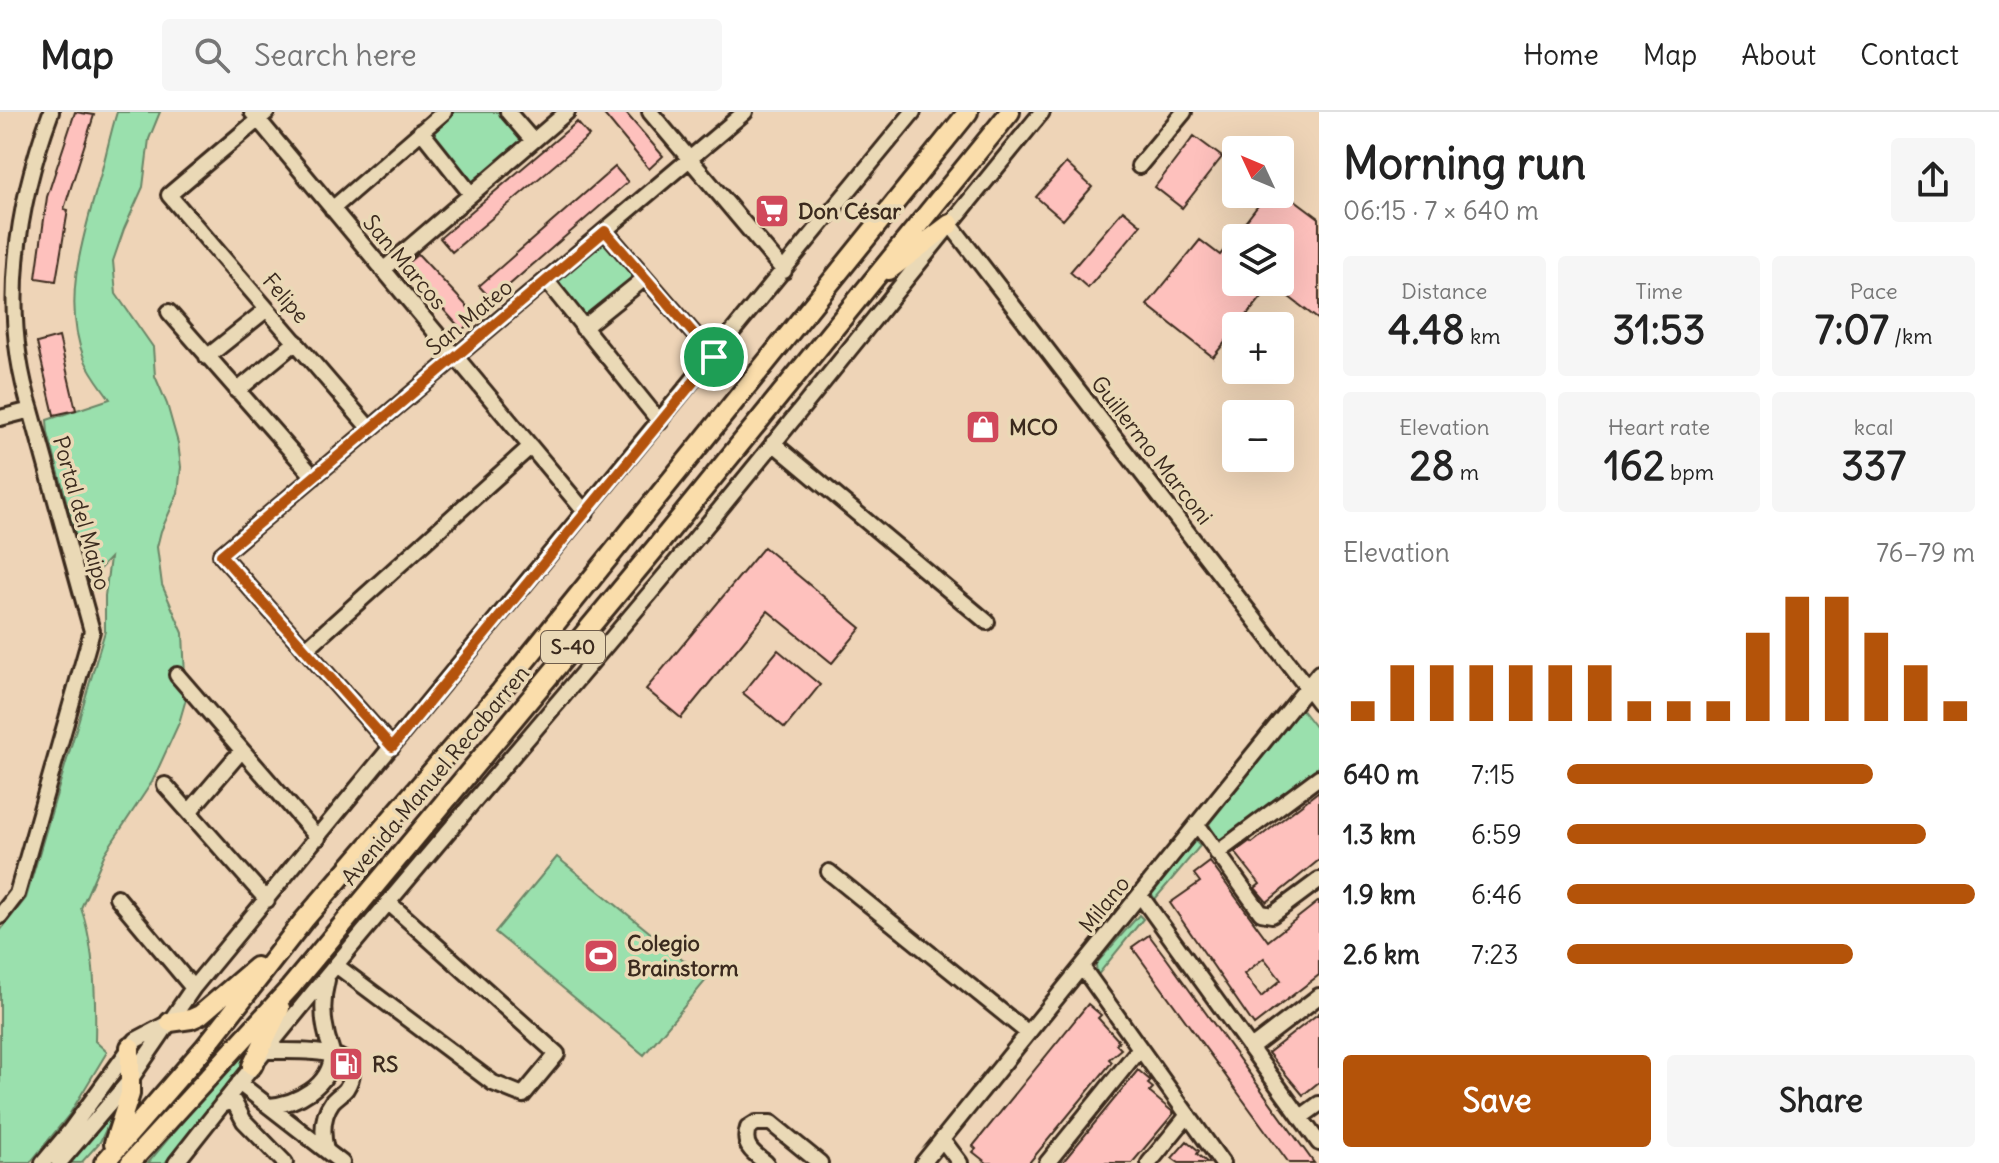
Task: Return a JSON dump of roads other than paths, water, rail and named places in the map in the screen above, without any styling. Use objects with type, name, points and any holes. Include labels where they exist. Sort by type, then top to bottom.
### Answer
[{"type":"main road","name":"Avenida Manuel Recabarren","points":[[103,1163],[205,1047],[304,920],[501,691],[968,112]]},
{"type":"main road","name":"Avenida Manuel Recabarren","points":[[130,1163],[290,988],[658,545],[1010,112]]},
{"type":"main road","points":[[867,285],[950,224]]},
{"type":"main road","points":[[170,1022],[191,1019],[208,1009],[238,985],[304,920]]},
{"type":"main road","points":[[252,1066],[290,988]]},
{"type":"main road","points":[[103,1163],[124,1119],[130,1094],[130,1047]]},
{"type":"street","name":"Portal del Maipo","points":[[0,916],[17,894],[92,631],[31,410],[19,379],[13,335],[12,285],[20,215],[51,112]]},
{"type":"street","points":[[332,209],[444,112]]},
{"type":"street","points":[[508,112],[533,141]]},
{"type":"street","points":[[383,270],[567,112]]},
{"type":"street","points":[[650,112],[784,271]]},
{"type":"street","name":"San Mateo","points":[[305,650],[221,555],[745,112]]},
{"type":"street","points":[[59,1163],[130,1080],[193,988],[913,112]]},
{"type":"street","name":"Avenida Manuel Recabarren","points":[[176,1163],[252,1066],[773,443],[1042,112]]},
{"type":"street","points":[[1139,166],[1184,112]]},
{"type":"street","name":"Felipe","points":[[259,114],[169,195],[370,429]]},
{"type":"street","name":"San Marcos","points":[[259,114],[332,209],[586,513]]},
{"type":"street","points":[[421,131],[471,194]]},
{"type":"street","name":"Guillermo Marconi","points":[[950,224],[1319,703]]},
{"type":"street","points":[[605,231],[714,357]]},
{"type":"street","points":[[583,328],[645,278]]},
{"type":"street","points":[[546,280],[660,422]]},
{"type":"street","points":[[207,357],[267,309]]},
{"type":"street","points":[[169,312],[314,477]]},
{"type":"street","points":[[237,391],[296,342]]},
{"type":"street","points":[[0,418],[31,410]]},
{"type":"street","points":[[773,443],[987,622]]},
{"type":"street","points":[[392,747],[305,650],[530,447]]},
{"type":"street","name":"Milano","points":[[923,1163],[1319,673]]},
{"type":"street","points":[[177,675],[318,838]]},
{"type":"street","points":[[189,812],[242,750]]},
{"type":"street","points":[[1217,853],[1319,777]]},
{"type":"street","points":[[165,785],[267,900]]},
{"type":"street","points":[[1197,824],[1261,913],[1272,915],[1319,880]]},
{"type":"street","points":[[829,872],[1028,1033]]},
{"type":"street","points":[[1140,895],[1319,1143]]},
{"type":"street","points":[[117,897],[193,988]]},
{"type":"street","points":[[337,966],[493,1083],[523,1095],[557,1054],[388,902]]},
{"type":"street","points":[[1082,967],[1222,1163]]},
{"type":"street","points":[[269,1106],[290,1103],[309,1092],[322,1078],[332,1052],[324,1022],[327,978]]},
{"type":"street","points":[[1251,1048],[1319,996]]},
{"type":"street","points":[[43,1163],[136,1040],[170,1022]]},
{"type":"street","points":[[1047,1163],[1140,1048]]},
{"type":"street","points":[[265,1051],[332,1052],[345,1059],[350,1074],[346,1088],[332,1102],[326,1114],[323,1132],[326,1150]]},
{"type":"street","points":[[239,1083],[342,1163]]},
{"type":"street","points":[[222,1104],[234,1102],[244,1121],[285,1163]]},
{"type":"street","points":[[1301,1117],[1319,1104]]},
{"type":"street","points":[[1149,1163],[1188,1115]]},
{"type":"street","points":[[766,1163],[746,1143],[748,1128],[756,1123],[771,1123],[820,1163]]},
{"type":"street","points":[[942,1139],[960,1163]]},
{"type":"place","name":"Don César","points":[[772,211]]},
{"type":"place","name":"MCO","points":[[983,427]]},
{"type":"place","name":"Colegio Brainstorm","points":[[601,956]]},
{"type":"place","name":"RS","points":[[346,1064]]}]
